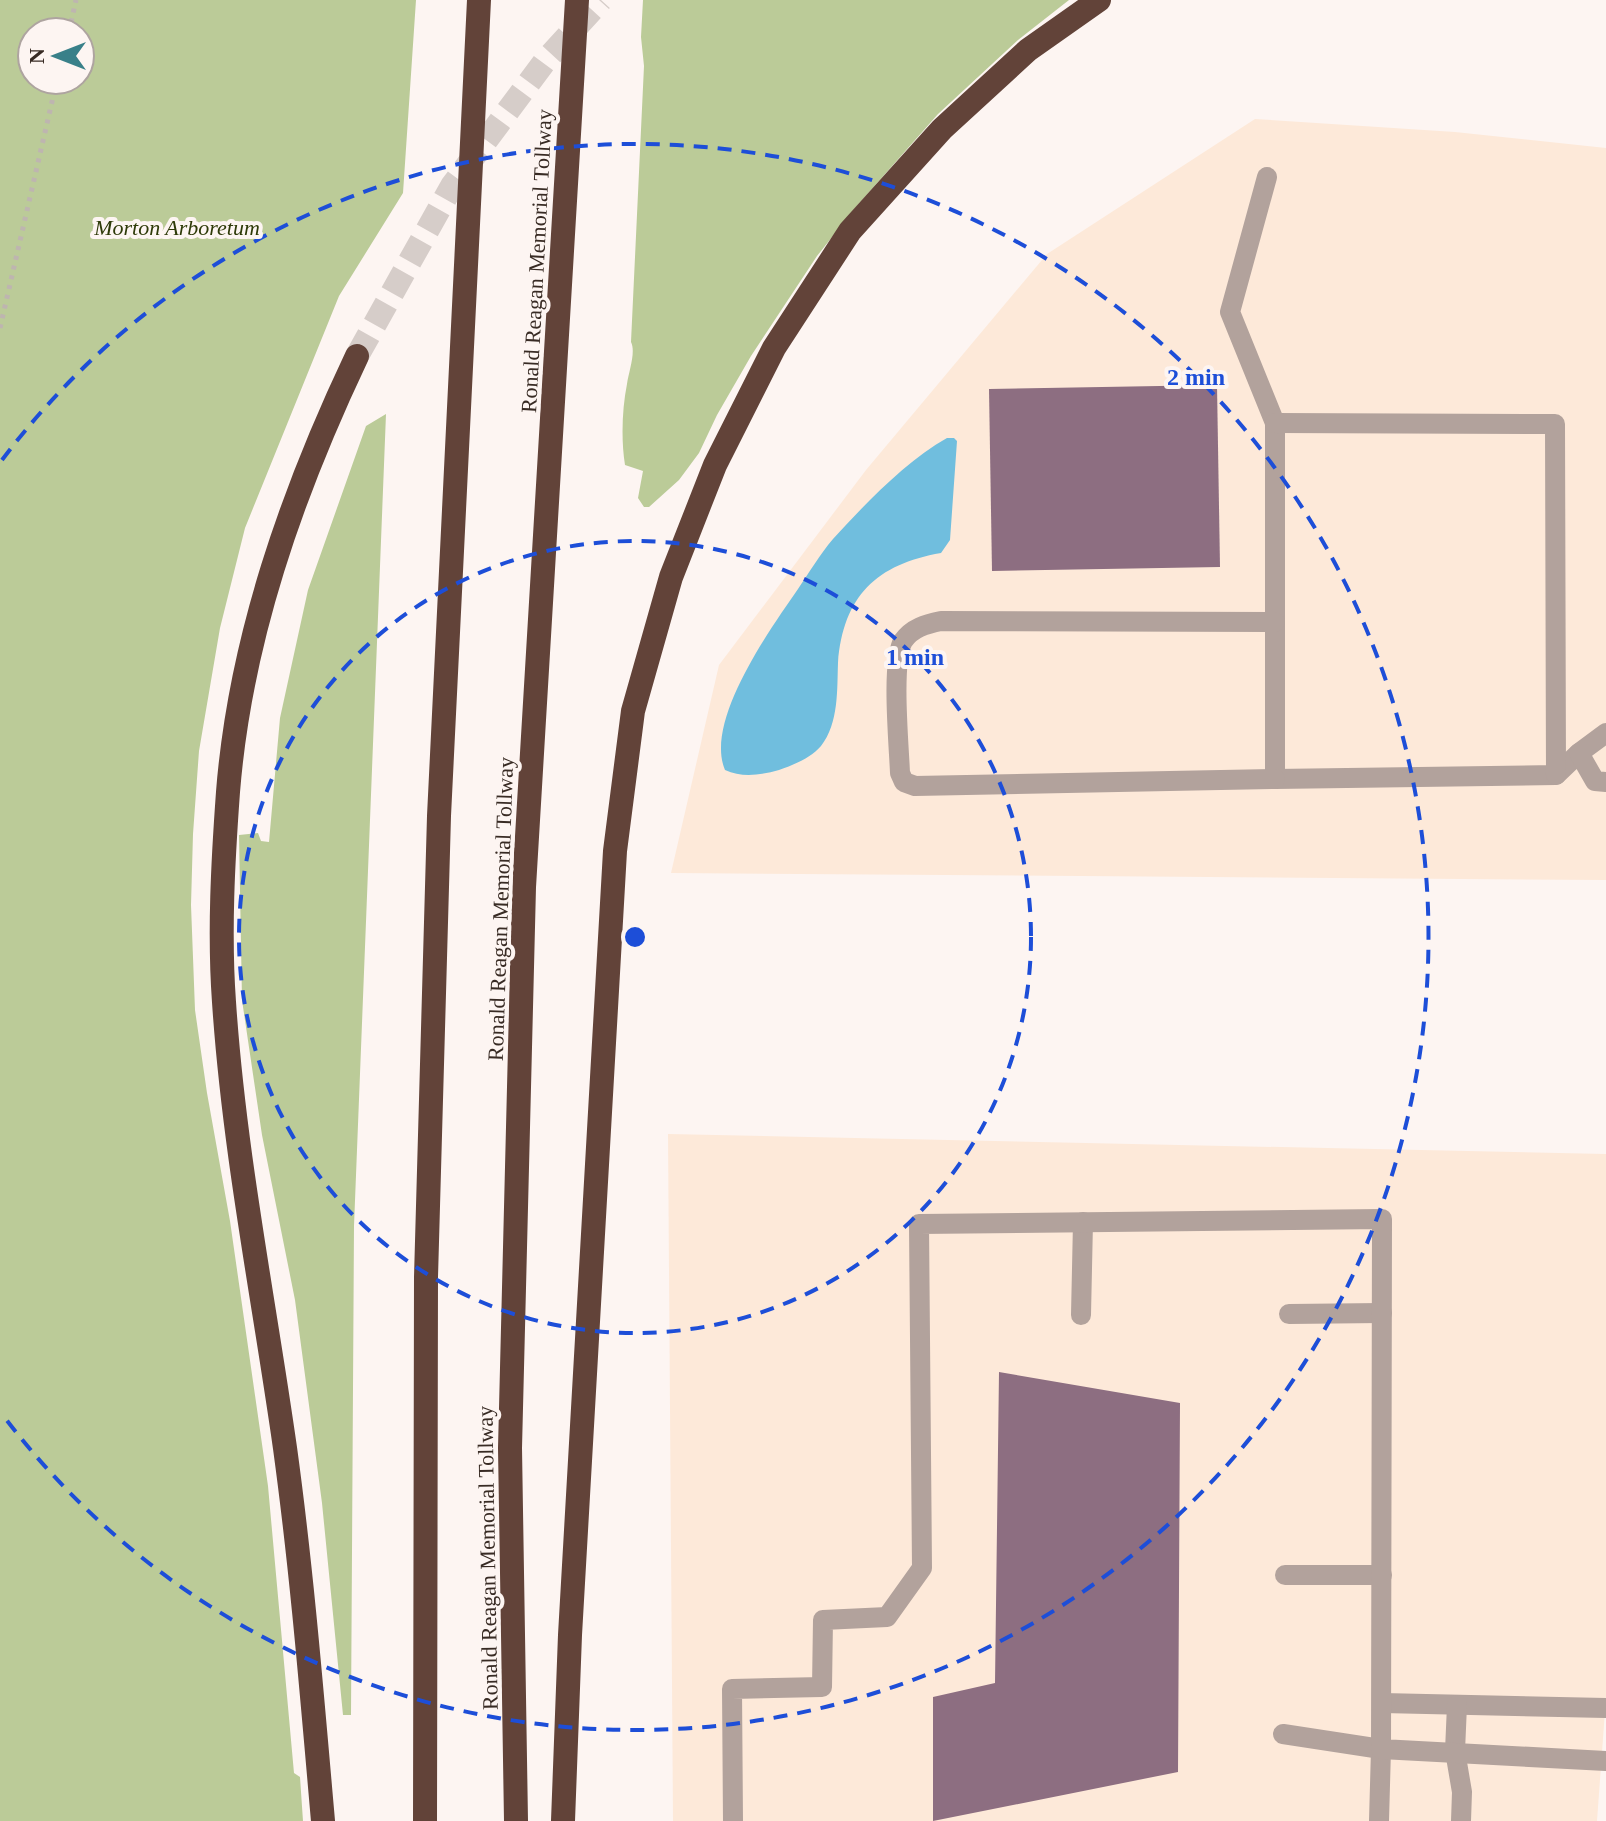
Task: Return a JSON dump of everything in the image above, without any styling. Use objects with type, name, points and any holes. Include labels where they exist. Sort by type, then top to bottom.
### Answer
[{"type":"highway","points":[[425,1821],[426,1277],[439,832],[479,0]]},
{"type":"highway","name":"Ronald Reagan Memorial Tollway","points":[[516,1821],[510,1448],[524,887],[577,0]]},
{"type":"highway","points":[[563,1821],[570,1619],[615,851],[633,711],[671,577],[715,465],[774,348],[850,231],[942,129],[1028,50],[1099,0]]},
{"type":"highway","points":[[323,1821],[306,1620],[287,1465],[234,1105],[224,999],[223,895],[228,790],[243,687],[260,615],[290,515],[320,433],[357,356]]},
{"type":"lane","points":[[1267,177],[1230,312],[1275,423],[1275,779]]},
{"type":"lane","points":[[1275,423],[1555,424],[1556,775]]},
{"type":"lane","points":[[1275,622],[941,621],[924,625],[912,632],[901,645],[898,701],[900,773],[904,782],[915,786],[1556,775],[1606,733]]},
{"type":"lane","points":[[1579,753],[1595,781],[1606,782]]},
{"type":"lane","points":[[733,1821],[732,1689],[822,1687],[823,1620],[887,1617],[922,1568],[919,1224],[1382,1219],[1382,1703],[1379,1821]]},
{"type":"lane","points":[[1081,1315],[1083,1222]]},
{"type":"lane","points":[[1289,1314],[1382,1313]]},
{"type":"lane","points":[[1285,1575],[1382,1575]]},
{"type":"lane","points":[[1382,1703],[1606,1708]]},
{"type":"lane","points":[[1457,1705],[1455,1751],[1462,1792],[1461,1821]]},
{"type":"lane","points":[[1283,1734],[1381,1749],[1606,1761]]},
{"type":"path","points":[[0,328],[53,96]]},
{"type":"shaded area","points":[[1255,119],[1455,132],[1606,148],[1606,880],[671,873],[719,665],[866,470],[1047,254]]},
{"type":"shaded area","points":[[668,1134],[1606,1154],[1606,1697],[1597,1821],[673,1821]]},
{"type":"green space","name":"Morton Arboretum","points":[[0,0],[416,0],[403,193],[339,296],[245,528],[220,628],[199,751],[193,834],[191,905],[195,1010],[230,1221],[268,1486],[294,1773],[300,1777],[303,1821],[0,1821]]},
{"type":"green space","points":[[643,0],[1069,0],[1018,40],[938,114],[855,208],[817,256],[751,356],[699,453],[679,480],[649,507],[644,507],[638,498],[643,471],[625,465],[623,435],[624,404],[633,351],[644,66],[641,37]]},
{"type":"green space","points":[[386,414],[354,1226],[351,1715],[343,1715],[322,1503],[295,1300],[262,1135],[242,1000],[239,835],[258,833],[261,841],[269,842],[280,718],[308,590],[366,426]]},
{"type":"water","points":[[947,438],[957,441],[950,540],[941,553],[899,565],[882,575],[867,587],[856,602],[841,639],[834,716],[821,746],[802,761],[772,772],[745,775],[725,770],[721,750],[732,701],[772,627],[845,526],[901,471]]},
{"type":"building","points":[[1217,385],[1220,567],[992,571],[989,389]]},
{"type":"building","points":[[999,1372],[1180,1403],[1178,1772],[933,1821],[933,1697],[995,1683]]},
{"type":"tunnel","points":[[357,356],[452,186],[545,61],[601,0]]}]
